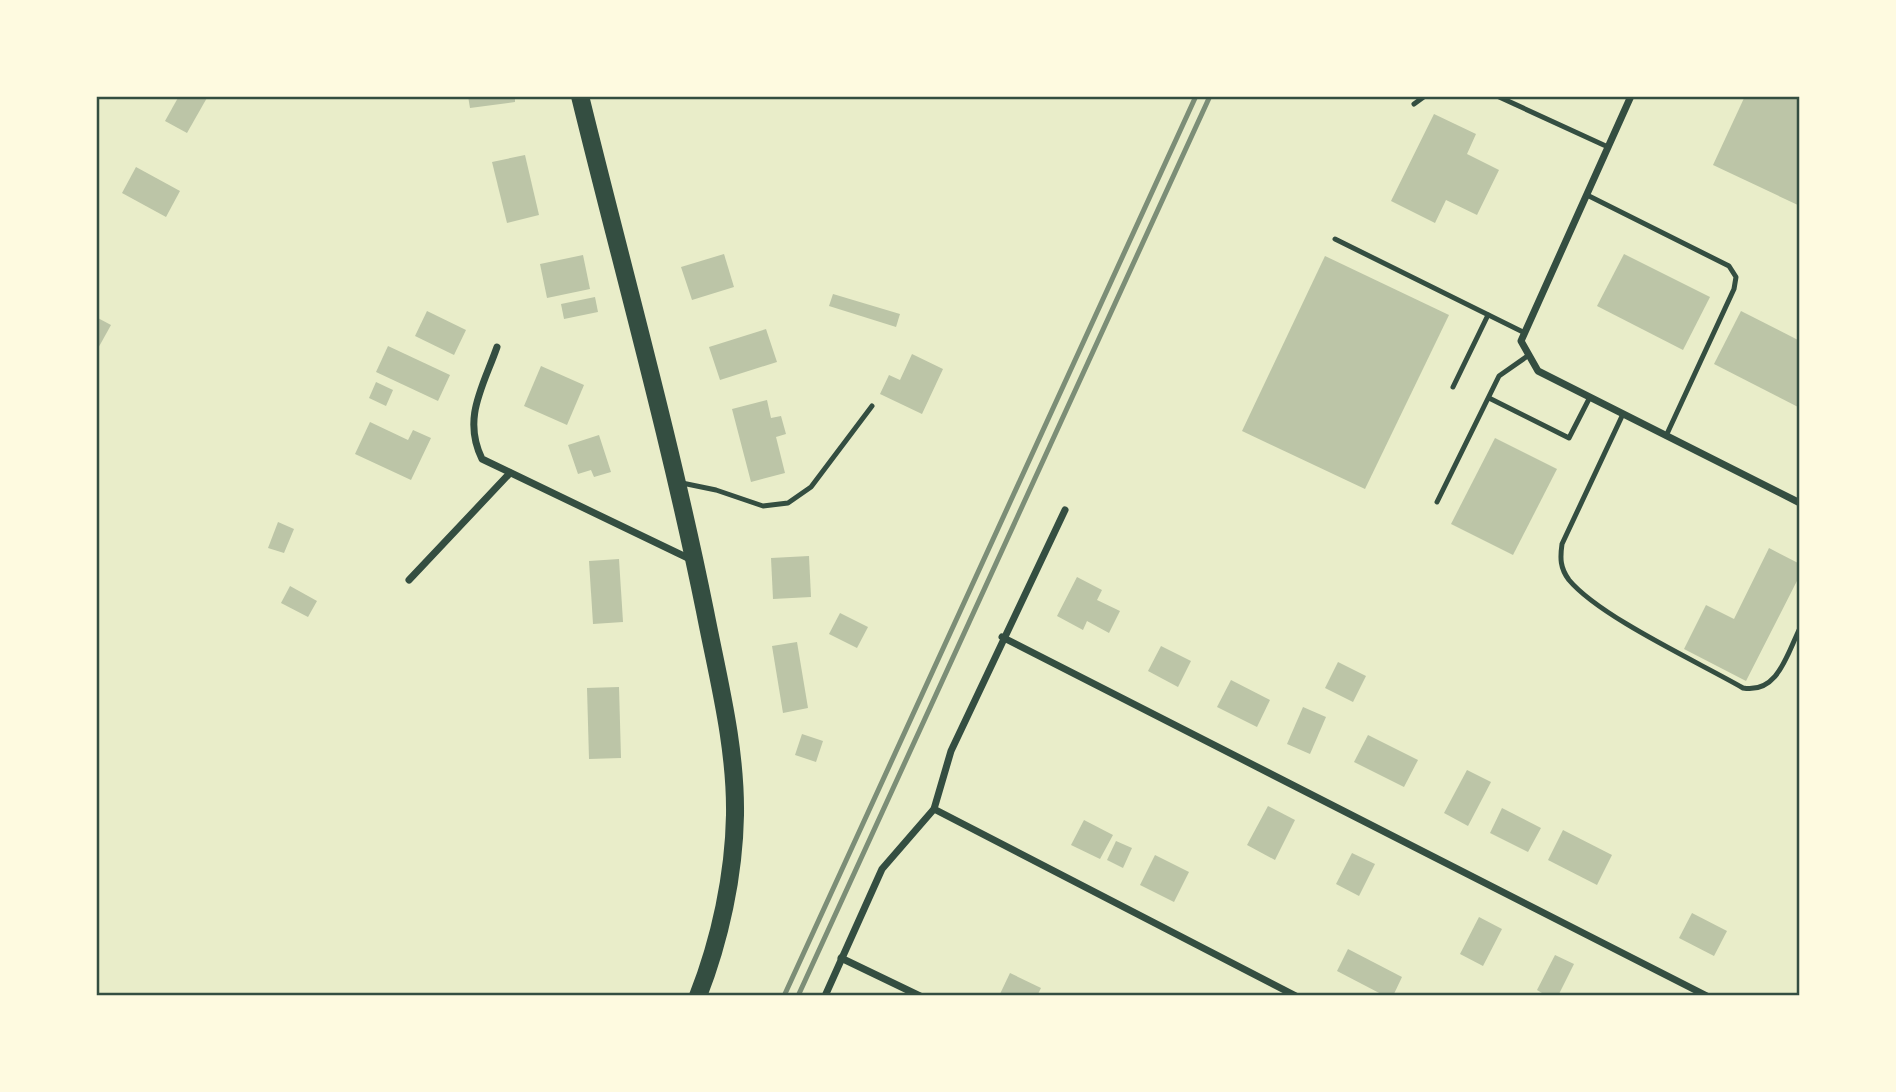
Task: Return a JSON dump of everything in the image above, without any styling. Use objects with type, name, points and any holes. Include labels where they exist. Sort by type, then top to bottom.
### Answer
[{"type":"main road","points":[[580,96],[695,561],[730,738],[735,815],[727,882],[713,958],[698,996]]},
{"type":"street","points":[[1631,96],[1523,337],[1529,355],[1538,371],[1800,503]]},
{"type":"street","points":[[498,347],[472,420],[473,441],[482,459],[695,561]]},
{"type":"street","points":[[409,580],[510,473]]},
{"type":"street","points":[[825,996],[882,869],[934,809],[951,751],[1002,637],[1065,510]]},
{"type":"street","points":[[1002,637],[1707,996]]},
{"type":"street","points":[[934,809],[1296,996]]},
{"type":"street","points":[[841,958],[920,996]]},
{"type":"lane","points":[[1415,104],[1425,96]]},
{"type":"lane","points":[[1497,96],[1608,147]]},
{"type":"lane","points":[[1587,195],[1729,266],[1736,276],[1734,289],[1666,436]]},
{"type":"lane","points":[[1335,239],[1488,315],[1523,337]]},
{"type":"lane","points":[[1453,387],[1488,315]]},
{"type":"lane","points":[[1437,502],[1499,376],[1529,355]]},
{"type":"lane","points":[[1489,397],[1569,438],[1590,397]]},
{"type":"lane","points":[[675,481],[716,490],[763,506],[788,503],[811,487],[872,406]]},
{"type":"lane","points":[[1623,414],[1562,544],[1560,561],[1569,579],[1600,607],[1743,688],[1756,690],[1766,687],[1776,678],[1800,628]]},
{"type":"building","points":[[179,96],[208,96],[187,133],[165,121]]},
{"type":"building","points":[[468,96],[515,96],[515,102],[470,108]]},
{"type":"building","points":[[1745,96],[1800,96],[1800,206],[1713,165]]},
{"type":"building","points":[[1434,114],[1476,134],[1467,154],[1499,170],[1477,215],[1446,200],[1435,223],[1391,201]]},
{"type":"building","points":[[525,155],[539,215],[507,223],[492,162]]},
{"type":"building","points":[[136,167],[180,191],[166,217],[122,193]]},
{"type":"building","points":[[724,254],[734,287],[692,300],[681,267]]},
{"type":"building","points":[[1624,254],[1710,297],[1683,350],[1597,306]]},
{"type":"building","points":[[583,255],[590,289],[547,298],[540,264]]},
{"type":"building","points":[[1325,256],[1449,315],[1365,489],[1242,431]]},
{"type":"building","points":[[833,294],[900,314],[896,327],[829,306]]},
{"type":"building","points":[[595,297],[598,312],[564,319],[561,304]]},
{"type":"building","points":[[427,311],[466,330],[454,355],[415,336]]},
{"type":"building","points":[[1741,311],[1800,341],[1800,408],[1714,364]]},
{"type":"building","points":[[96,317],[111,325],[96,352]]},
{"type":"building","points":[[766,329],[777,362],[720,380],[709,347]]},
{"type":"building","points":[[388,346],[450,375],[438,401],[376,372]]},
{"type":"building","points":[[912,354],[943,369],[922,414],[880,394],[889,375],[900,380]]},
{"type":"building","points":[[541,366],[584,385],[567,425],[524,406]]},
{"type":"building","points":[[376,382],[393,390],[386,406],[369,398]]},
{"type":"building","points":[[767,400],[771,418],[781,416],[786,434],[776,437],[785,473],[751,482],[732,409]]},
{"type":"building","points":[[370,422],[408,440],[413,430],[431,438],[411,480],[355,454]]},
{"type":"building","points":[[599,435],[611,472],[594,477],[591,470],[578,474],[568,445]]},
{"type":"building","points":[[1495,438],[1557,469],[1513,555],[1451,524]]},
{"type":"building","points":[[278,522],[294,529],[284,553],[268,548]]},
{"type":"building","points":[[1769,548],[1800,564],[1800,575],[1746,681],[1684,649],[1706,605],[1734,619]]},
{"type":"building","points":[[809,556],[811,597],[773,599],[771,558]]},
{"type":"building","points":[[619,559],[623,622],[593,624],[589,561]]},
{"type":"building","points":[[1077,577],[1102,590],[1097,600],[1120,611],[1109,633],[1087,621],[1083,630],[1057,616]]},
{"type":"building","points":[[290,586],[317,601],[308,617],[281,603]]},
{"type":"building","points":[[840,613],[868,627],[857,648],[829,634]]},
{"type":"building","points":[[797,642],[808,708],[783,713],[772,646]]},
{"type":"building","points":[[1161,646],[1191,661],[1178,687],[1148,671]]},
{"type":"building","points":[[1338,662],[1366,676],[1353,702],[1325,688]]},
{"type":"building","points":[[1231,680],[1270,700],[1257,727],[1217,707]]},
{"type":"building","points":[[619,687],[621,758],[589,759],[587,688]]},
{"type":"building","points":[[1303,707],[1326,717],[1310,754],[1287,744]]},
{"type":"building","points":[[802,734],[823,741],[816,762],[795,755]]},
{"type":"building","points":[[1368,735],[1418,760],[1404,787],[1354,762]]},
{"type":"building","points":[[1467,770],[1491,782],[1468,826],[1444,813]]},
{"type":"building","points":[[1268,806],[1295,820],[1275,860],[1247,845]]},
{"type":"building","points":[[1502,808],[1541,828],[1528,852],[1490,833]]},
{"type":"building","points":[[1084,820],[1113,835],[1100,859],[1071,845]]},
{"type":"building","points":[[1563,830],[1612,855],[1597,885],[1548,860]]},
{"type":"building","points":[[1116,841],[1132,848],[1123,868],[1107,860]]},
{"type":"building","points":[[1352,853],[1375,864],[1359,896],[1336,884]]},
{"type":"building","points":[[1155,855],[1189,872],[1174,902],[1140,885]]},
{"type":"building","points":[[1692,913],[1727,931],[1714,956],[1679,938]]},
{"type":"building","points":[[1479,917],[1502,929],[1483,966],[1460,954]]},
{"type":"building","points":[[1348,949],[1402,977],[1393,996],[1385,996],[1337,971]]},
{"type":"building","points":[[1555,955],[1574,964],[1558,996],[1547,996],[1537,990]]},
{"type":"building","points":[[1010,973],[1041,988],[1037,996],[999,996]]},
{"type":"railway","points":[[784,996],[1196,96]]},
{"type":"railway","points":[[798,996],[1210,96]]}]
